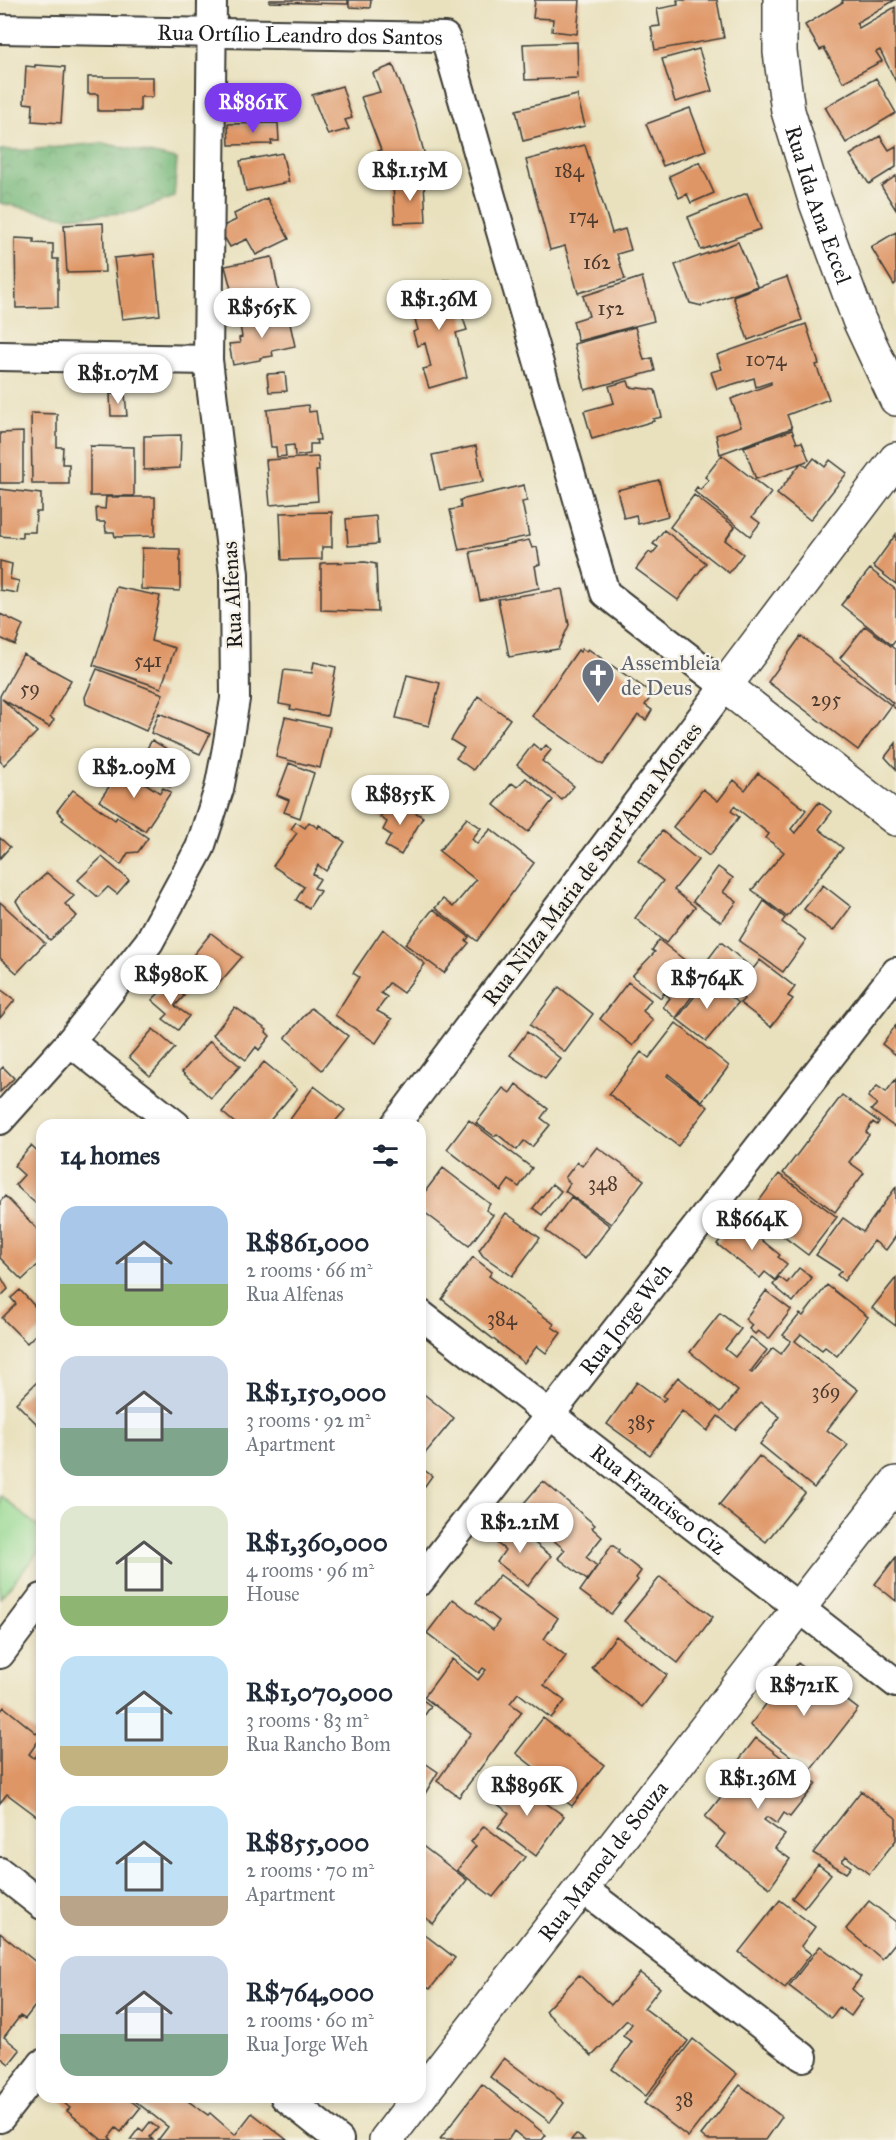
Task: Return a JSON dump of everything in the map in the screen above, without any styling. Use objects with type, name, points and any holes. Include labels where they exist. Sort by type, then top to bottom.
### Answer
[{"type":"street","name":"Rua Alfenas","points":[[0,1120],[70,1042],[149,942],[200,848],[219,789],[235,699],[236,632],[234,574],[208,360],[212,0]]},
{"type":"street","name":"Rua Ida Ana Eccel","points":[[780,0],[780,52],[788,111],[815,200],[860,320],[896,399]]},
{"type":"street","name":"Rua Ortílio Leandro dos Santos","points":[[0,29],[445,37],[605,594],[725,686]]},
{"type":"street","points":[[0,356],[208,360]]},
{"type":"street","name":"Rua Nilza Maria de Sant'Anna Moraes","points":[[400,1119],[896,459]]},
{"type":"street","points":[[725,686],[896,819]]},
{"type":"street","name":"Rua Jorge Weh","points":[[426,1573],[896,972]]},
{"type":"street","points":[[70,1042],[168,1119]]},
{"type":"street","name":"Rua Francisco Ciz","points":[[426,1319],[896,1683]]},
{"type":"street","name":"Rua Manoel de Souza","points":[[426,2088],[896,1483]]},
{"type":"street","points":[[0,1654],[36,1606]]},
{"type":"street","points":[[0,1872],[36,1900]]},
{"type":"street","points":[[582,1888],[803,2057]]},
{"type":"street","points":[[0,2118],[36,2072]]},
{"type":"street","points":[[293,2103],[339,2140]]},
{"type":"street","name":"Rua Manoel de Souza","points":[[386,2140],[415,2103]]},
{"type":"green space","points":[[102,143],[177,159],[174,197],[134,212],[67,217],[0,203],[0,150],[29,150]]},
{"type":"green space","points":[[0,1495],[36,1525],[36,1555],[0,1598]]},
{"type":"building","points":[[270,0],[348,0],[348,4],[269,2]]},
{"type":"building","points":[[349,0],[371,0],[370,8],[349,7]]},
{"type":"building","points":[[535,0],[580,0],[577,34],[552,31],[553,19],[533,18]]},
{"type":"building","points":[[677,0],[717,0],[724,38],[655,50],[651,27],[660,26],[657,9],[678,5]]},
{"type":"building","points":[[842,0],[895,0],[856,23],[859,28],[895,7],[896,82],[880,50],[876,52],[882,61],[843,82],[824,48],[820,50],[805,25],[843,2]]},
{"type":"building","points":[[577,42],[578,78],[525,80],[523,44]]},
{"type":"building","points":[[699,49],[712,91],[675,102],[662,59]]},
{"type":"building","points":[[35,65],[65,67],[61,123],[32,121],[33,104],[24,103],[26,66],[35,67]]},
{"type":"building","points":[[393,65],[417,126],[429,171],[387,183],[378,151],[381,150],[361,97],[380,92],[373,73]]},
{"type":"building","points":[[88,77],[153,77],[153,97],[140,97],[140,111],[98,111],[98,94],[88,94]]},
{"type":"building","points":[[876,78],[896,113],[846,143],[825,107]]},
{"type":"building","points":[[342,86],[352,118],[345,120],[349,129],[328,135],[312,95]]},
{"type":"building","points":[[577,95],[585,126],[523,141],[516,110]]},
{"type":"building","points":[[690,108],[706,150],[663,166],[646,124]]},
{"type":"building","points":[[278,123],[279,141],[271,141],[272,144],[229,145],[228,124]]},
{"type":"building","points":[[880,136],[889,150],[896,146],[896,167],[869,184],[850,155]]},
{"type":"building","points":[[585,145],[612,233],[625,229],[631,250],[617,254],[625,279],[578,293],[565,246],[550,250],[526,160]]},
{"type":"building","points":[[282,153],[289,182],[246,191],[240,161]]},
{"type":"building","points":[[700,162],[714,193],[691,203],[687,194],[679,198],[669,176]]},
{"type":"building","points":[[896,176],[896,210],[881,186]]},
{"type":"building","points":[[424,182],[426,222],[395,223],[393,183]]},
{"type":"building","points":[[747,193],[761,229],[701,250],[688,217]]},
{"type":"building","points":[[267,198],[289,239],[256,255],[247,239],[230,247],[219,228],[236,220],[234,214]]},
{"type":"building","points":[[103,223],[105,272],[67,273],[64,225]]},
{"type":"building","points":[[896,232],[896,283],[894,285],[871,247]]},
{"type":"building","points":[[15,238],[34,239],[34,243],[53,244],[53,259],[58,259],[58,307],[16,308]]},
{"type":"building","points":[[738,242],[757,286],[702,306],[690,303],[675,265]]},
{"type":"building","points":[[154,254],[160,315],[122,319],[114,258]]},
{"type":"building","points":[[272,257],[280,299],[236,308],[225,266]]},
{"type":"building","points":[[642,277],[654,321],[578,341],[573,321],[589,316],[583,296]]},
{"type":"building","points":[[787,277],[802,320],[748,340],[733,296]]},
{"type":"building","points":[[450,280],[467,330],[456,333],[467,377],[429,388],[423,369],[431,367],[425,343],[417,346],[413,332],[418,330],[407,290]]},
{"type":"building","points":[[278,315],[278,317],[288,315],[295,346],[272,351],[273,356],[260,358],[260,360],[233,365],[229,344],[240,343],[239,338],[242,337],[240,325]]},
{"type":"building","points":[[806,324],[819,364],[816,365],[829,399],[787,415],[792,428],[720,454],[716,435],[741,426],[731,399],[771,384],[771,382],[756,387],[754,378],[717,389],[711,372],[722,369],[717,355]]},
{"type":"building","points":[[635,327],[644,360],[652,358],[655,371],[585,390],[574,344]]},
{"type":"building","points":[[285,373],[287,391],[269,392],[267,374]]},
{"type":"building","points":[[628,381],[630,387],[655,390],[662,417],[592,439],[584,411],[614,403],[609,386]]},
{"type":"building","points":[[110,394],[125,394],[127,416],[111,416]]},
{"type":"building","points":[[308,405],[309,412],[316,411],[320,440],[316,440],[317,444],[310,444],[310,454],[295,456],[294,445],[285,446],[286,456],[277,457],[276,447],[271,447],[267,410]]},
{"type":"building","points":[[31,413],[57,414],[57,447],[63,447],[62,464],[69,464],[69,484],[32,484]]},
{"type":"building","points":[[792,430],[797,443],[802,442],[809,460],[802,463],[807,467],[814,458],[825,467],[830,460],[847,473],[810,520],[777,494],[801,463],[756,479],[744,447]]},
{"type":"building","points":[[23,432],[23,483],[0,483],[0,433]]},
{"type":"building","points":[[181,435],[180,468],[144,470],[144,436]]},
{"type":"building","points":[[90,446],[134,447],[134,496],[90,496]]},
{"type":"building","points":[[476,446],[483,482],[440,490],[432,455]]},
{"type":"building","points":[[722,455],[771,493],[752,517],[760,523],[750,536],[694,491],[697,487],[700,490],[709,480],[705,477]]},
{"type":"building","points":[[318,457],[319,471],[316,471],[318,501],[270,505],[266,460]]},
{"type":"building","points":[[659,480],[668,516],[638,524],[636,515],[624,518],[617,490]]},
{"type":"building","points":[[524,485],[527,501],[522,502],[529,536],[459,550],[450,510],[461,508],[460,500]]},
{"type":"building","points":[[0,489],[41,494],[41,512],[36,512],[35,532],[22,532],[22,538],[0,536]]},
{"type":"building","points":[[694,495],[735,527],[725,540],[743,554],[729,573],[670,527]]},
{"type":"building","points":[[106,497],[155,497],[155,536],[115,537],[114,532],[106,532],[105,522],[97,522],[96,508],[105,509]]},
{"type":"building","points":[[332,512],[332,547],[322,547],[322,559],[282,560],[280,513]]},
{"type":"building","points":[[376,516],[378,544],[348,546],[346,519]]},
{"type":"building","points":[[664,530],[706,563],[678,600],[636,569],[649,552],[652,554],[658,547],[653,544]]},
{"type":"building","points":[[896,534],[896,584],[873,566]]},
{"type":"building","points":[[529,540],[532,548],[537,547],[540,564],[535,566],[539,588],[480,600],[470,552]]},
{"type":"building","points":[[142,548],[180,549],[180,591],[141,589]]},
{"type":"building","points":[[0,561],[12,564],[10,579],[19,581],[17,593],[0,590]]},
{"type":"building","points":[[321,563],[376,564],[378,612],[321,610]]},
{"type":"building","points":[[870,569],[896,590],[896,640],[892,645],[841,605]]},
{"type":"building","points":[[116,587],[160,596],[151,641],[175,648],[161,688],[93,665],[107,624]]},
{"type":"building","points":[[562,589],[569,625],[558,649],[509,657],[498,599]]},
{"type":"building","points":[[0,614],[23,625],[15,645],[0,638]]},
{"type":"building","points":[[865,626],[896,650],[896,709],[891,705],[893,703],[840,658]]},
{"type":"building","points":[[801,636],[891,705],[858,750],[768,682]]},
{"type":"building","points":[[582,649],[586,651],[588,649],[653,694],[645,705],[652,710],[646,720],[638,715],[603,765],[532,716],[578,650],[580,652]]},
{"type":"building","points":[[23,654],[71,680],[50,717],[54,720],[49,727],[2,699],[37,732],[4,765],[0,761],[0,696]]},
{"type":"building","points":[[314,662],[336,667],[327,716],[290,709],[291,706],[279,704],[284,670],[312,673]]},
{"type":"building","points":[[97,669],[163,694],[146,731],[86,704],[85,697]]},
{"type":"building","points":[[407,675],[440,683],[429,726],[396,718]]},
{"type":"building","points":[[478,696],[510,719],[473,770],[456,758],[464,748],[451,740]]},
{"type":"building","points":[[159,713],[210,734],[200,754],[151,733]]},
{"type":"building","points":[[285,717],[330,727],[320,768],[276,757]]},
{"type":"building","points":[[152,740],[185,760],[170,787],[143,770],[144,767],[138,763]]},
{"type":"building","points":[[896,743],[896,769],[885,757]]},
{"type":"building","points":[[533,744],[541,751],[546,745],[551,750],[542,761],[574,786],[562,800],[517,765]]},
{"type":"building","points":[[289,763],[314,773],[300,818],[284,812],[289,800],[277,795]]},
{"type":"building","points":[[122,768],[160,793],[163,788],[171,792],[145,831],[99,801]]},
{"type":"building","points":[[758,773],[806,810],[791,829],[795,833],[819,802],[832,812],[819,829],[843,848],[787,917],[752,890],[784,852],[766,838],[769,834],[734,806],[731,811],[739,817],[709,856],[673,827],[703,789],[718,801],[734,780],[745,790]]},
{"type":"building","points":[[526,778],[553,800],[528,832],[494,805],[512,783],[517,787]]},
{"type":"building","points":[[73,790],[115,820],[117,817],[148,838],[138,852],[128,853],[121,865],[62,820],[64,818],[57,811]]},
{"type":"building","points":[[390,801],[396,806],[399,802],[423,817],[401,855],[385,846],[391,835],[383,830],[387,822],[380,817]]},
{"type":"building","points":[[467,818],[481,828],[472,839],[477,844],[491,829],[534,863],[477,941],[435,908],[443,899],[453,907],[476,880],[439,851]]},
{"type":"building","points":[[296,822],[305,828],[309,822],[318,828],[319,825],[345,842],[326,871],[318,865],[313,874],[320,879],[314,888],[320,891],[309,908],[296,900],[304,887],[273,866],[297,833],[291,829]]},
{"type":"building","points":[[662,831],[698,860],[674,890],[695,907],[666,943],[635,918],[663,881],[638,861]]},
{"type":"building","points":[[0,838],[10,847],[0,858]]},
{"type":"building","points":[[102,857],[129,880],[117,894],[108,887],[98,897],[78,880]]},
{"type":"building","points":[[718,867],[733,878],[723,892],[737,902],[721,922],[693,901]]},
{"type":"building","points":[[47,873],[74,896],[65,904],[77,916],[50,940],[22,911],[16,901]]},
{"type":"building","points":[[823,885],[851,907],[833,931],[804,909]]},
{"type":"building","points":[[764,901],[785,918],[782,922],[806,940],[783,972],[739,941]]},
{"type":"building","points":[[0,902],[45,943],[17,973],[0,958]]},
{"type":"building","points":[[433,909],[469,937],[466,941],[469,943],[444,973],[405,944]]},
{"type":"building","points":[[383,929],[425,964],[403,993],[389,983],[381,993],[387,997],[377,1011],[392,1019],[376,1043],[335,1015],[359,977],[353,973]]},
{"type":"building","points":[[211,933],[242,957],[215,988],[185,965]]},
{"type":"building","points":[[659,940],[706,977],[676,1018],[663,1007],[670,998],[664,993],[661,998],[632,976],[655,952],[652,950]]},
{"type":"building","points":[[721,942],[753,969],[760,960],[795,987],[788,996],[793,999],[771,1027],[740,1003],[744,999],[732,990],[730,994],[700,970]]},
{"type":"building","points":[[708,979],[738,1003],[706,1041],[677,1019]]},
{"type":"building","points":[[628,982],[651,1000],[643,1011],[653,1020],[633,1046],[600,1019]]},
{"type":"building","points":[[169,983],[184,996],[175,1006],[189,1016],[178,1030],[163,1019],[168,1014],[152,1000]]},
{"type":"building","points":[[559,987],[593,1014],[565,1052],[530,1025]]},
{"type":"building","points":[[0,989],[15,1000],[0,1018]]},
{"type":"building","points":[[235,1007],[267,1030],[270,1036],[259,1050],[256,1047],[246,1060],[213,1035]]},
{"type":"building","points":[[311,1008],[348,1036],[322,1070],[285,1038]]},
{"type":"building","points":[[676,1023],[729,1066],[702,1101],[668,1074],[667,1076],[708,1107],[678,1146],[609,1094],[641,1052],[649,1058]]},
{"type":"building","points":[[896,1025],[896,1055],[882,1044]]},
{"type":"building","points":[[153,1029],[175,1048],[150,1076],[129,1057]]},
{"type":"building","points":[[527,1032],[561,1059],[545,1079],[510,1055]]},
{"type":"building","points":[[210,1041],[240,1066],[211,1098],[182,1072]]},
{"type":"building","points":[[264,1062],[297,1089],[271,1119],[230,1119],[222,1112]]},
{"type":"building","points":[[3,1067],[14,1078],[0,1092],[0,1070]]},
{"type":"building","points":[[896,1079],[896,1128],[871,1110],[877,1104],[868,1097],[877,1086],[886,1092]]},
{"type":"building","points":[[516,1084],[548,1109],[541,1118],[550,1125],[532,1147],[524,1141],[517,1150],[497,1134],[494,1136],[476,1123],[503,1088],[510,1093]]},
{"type":"building","points":[[314,1086],[345,1110],[337,1119],[290,1119]]},
{"type":"building","points":[[842,1095],[879,1122],[877,1125],[873,1122],[866,1132],[869,1135],[849,1162],[864,1173],[835,1212],[783,1173]]},
{"type":"building","points":[[469,1120],[532,1168],[519,1187],[509,1180],[501,1191],[447,1149]]},
{"type":"building","points":[[31,1146],[36,1151],[36,1204],[15,1185],[24,1175],[14,1166]]},
{"type":"building","points":[[597,1147],[644,1180],[611,1224],[565,1191],[570,1183],[565,1178],[577,1162],[582,1166]]},
{"type":"building","points":[[443,1168],[490,1204],[486,1210],[493,1215],[469,1246],[426,1214],[426,1190]]},
{"type":"building","points":[[779,1174],[837,1217],[808,1255],[751,1212]]},
{"type":"building","points":[[552,1184],[561,1191],[542,1215],[533,1208]]},
{"type":"building","points":[[896,1187],[896,1236],[886,1250],[874,1241],[844,1281],[837,1275],[841,1271],[816,1255],[843,1218],[863,1232]]},
{"type":"building","points":[[5,1196],[36,1228],[36,1267],[22,1280],[0,1258],[0,1202]]},
{"type":"building","points":[[571,1197],[610,1226],[585,1259],[546,1231]]},
{"type":"building","points":[[506,1213],[540,1238],[512,1276],[483,1256],[479,1250]]},
{"type":"building","points":[[736,1219],[780,1255],[778,1257],[787,1264],[775,1280],[765,1272],[760,1278],[717,1244]]},
{"type":"building","points":[[473,1257],[492,1272],[489,1276],[554,1324],[552,1327],[561,1333],[546,1353],[537,1346],[524,1363],[442,1299]]},
{"type":"building","points":[[799,1268],[812,1278],[793,1302],[773,1285],[779,1277],[787,1283]]},
{"type":"building","points":[[0,1275],[8,1289],[0,1297]]},
{"type":"building","points":[[896,1278],[896,1326],[872,1308]]},
{"type":"building","points":[[827,1285],[868,1317],[837,1356],[825,1347],[822,1350],[801,1334],[795,1341],[858,1390],[827,1430],[848,1445],[814,1488],[760,1444],[780,1417],[761,1402],[735,1430],[718,1416],[707,1431],[682,1411],[650,1455],[607,1424],[637,1382],[663,1401],[666,1398],[663,1396],[678,1377],[721,1412],[738,1391],[690,1352],[720,1313],[741,1329],[725,1349],[735,1357],[751,1337],[767,1350],[750,1372],[752,1373],[773,1348],[781,1354],[791,1341],[783,1335],[800,1314],[803,1316]]},
{"type":"building","points":[[20,1290],[36,1308],[36,1334],[27,1343],[2,1318],[16,1304],[11,1298]]},
{"type":"building","points":[[766,1291],[791,1310],[769,1339],[758,1331],[755,1334],[749,1329],[752,1325],[745,1319]]},
{"type":"building","points":[[36,1383],[36,1423],[16,1403]]},
{"type":"building","points":[[426,1396],[454,1418],[426,1452]]},
{"type":"building","points":[[759,1456],[805,1493],[766,1542],[719,1505]]},
{"type":"building","points":[[426,1472],[432,1476],[426,1484]]},
{"type":"building","points":[[543,1481],[595,1525],[592,1528],[602,1537],[586,1557],[597,1566],[587,1580],[558,1558],[565,1550],[518,1510]]},
{"type":"building","points":[[508,1522],[551,1556],[528,1586],[497,1562],[505,1550],[493,1540]]},
{"type":"building","points":[[612,1545],[619,1550],[618,1553],[641,1571],[636,1578],[638,1580],[611,1614],[580,1591]]},
{"type":"building","points":[[896,1557],[896,1601],[875,1584]]},
{"type":"building","points":[[500,1575],[558,1618],[544,1639],[566,1656],[544,1685],[565,1701],[551,1718],[518,1693],[510,1703],[522,1712],[459,1797],[437,1781],[471,1733],[426,1699],[426,1694],[452,1659],[478,1680],[486,1670],[483,1668],[479,1673],[427,1633],[453,1599],[493,1630],[499,1621],[476,1603]]},
{"type":"building","points":[[660,1577],[713,1617],[678,1663],[624,1621]]},
{"type":"building","points":[[616,1636],[667,1675],[642,1707],[592,1668]]},
{"type":"building","points":[[798,1663],[858,1709],[810,1771],[750,1725]]},
{"type":"building","points":[[426,1702],[431,1706],[426,1713]]},
{"type":"building","points":[[4,1707],[36,1733],[36,1744],[29,1754],[34,1758],[36,1756],[36,1816],[7,1794],[0,1803],[0,1712]]},
{"type":"building","points":[[543,1718],[604,1765],[572,1806],[545,1786],[550,1780],[516,1753]]},
{"type":"building","points":[[756,1738],[816,1784],[790,1817],[784,1813],[777,1824],[767,1817],[764,1820],[785,1835],[775,1848],[790,1859],[770,1888],[716,1847],[725,1834],[705,1817],[728,1788],[721,1783]]},
{"type":"building","points":[[426,1764],[438,1772],[426,1792]]},
{"type":"building","points":[[512,1779],[564,1816],[536,1856],[498,1827],[509,1813],[495,1802]]},
{"type":"building","points":[[861,1791],[896,1818],[896,1840],[869,1874],[846,1856],[842,1861],[851,1867],[846,1873],[813,1853]]},
{"type":"building","points":[[484,1826],[525,1857],[493,1897],[457,1870],[476,1846],[471,1842]]},
{"type":"building","points":[[426,1849],[467,1880],[433,1924],[426,1918]]},
{"type":"building","points":[[818,1864],[831,1874],[804,1908],[792,1898]]},
{"type":"building","points":[[780,1900],[815,1927],[801,1946],[811,1954],[785,1988],[739,1952]]},
{"type":"building","points":[[869,1901],[896,1922],[896,1942],[882,1959],[846,1929]]},
{"type":"building","points":[[0,1933],[36,1962],[36,2005],[25,2019],[20,2016],[4,2037],[20,2050],[9,2064],[0,2057]]},
{"type":"building","points":[[426,1936],[455,1958],[430,1989],[426,1986]]},
{"type":"building","points":[[820,1946],[861,1977],[852,1989],[863,1999],[851,2016],[839,2007],[831,2018],[789,1986]]},
{"type":"building","points":[[640,1973],[660,1988],[644,2008],[688,2041],[646,2096],[612,2069],[632,2042],[623,2036],[632,2024],[627,2020],[592,2056],[545,2011],[579,1975],[611,2005]]},
{"type":"building","points":[[693,2039],[737,2074],[688,2137],[644,2103]]},
{"type":"building","points":[[504,2058],[564,2103],[550,2122],[490,2077]]},
{"type":"building","points":[[482,2084],[546,2135],[542,2140],[525,2140],[514,2131],[508,2140],[440,2139]]},
{"type":"building","points":[[740,2085],[782,2117],[766,2140],[707,2140],[701,2135]]},
{"type":"building","points":[[64,2103],[134,2103],[140,2108],[121,2132],[116,2128],[109,2137],[112,2140],[102,2140],[67,2111],[70,2108]]},
{"type":"building","points":[[138,2103],[191,2103],[208,2115],[210,2113],[235,2135],[252,2113],[287,2140],[158,2140],[168,2127]]},
{"type":"building","points":[[150,2122],[158,2128],[150,2137],[153,2140],[130,2140],[139,2128],[143,2131]]},
{"type":"building","points":[[576,2134],[584,2140],[571,2140]]},
{"type":"place","name":"Assembleia de Deus","points":[[598,704]]}]
